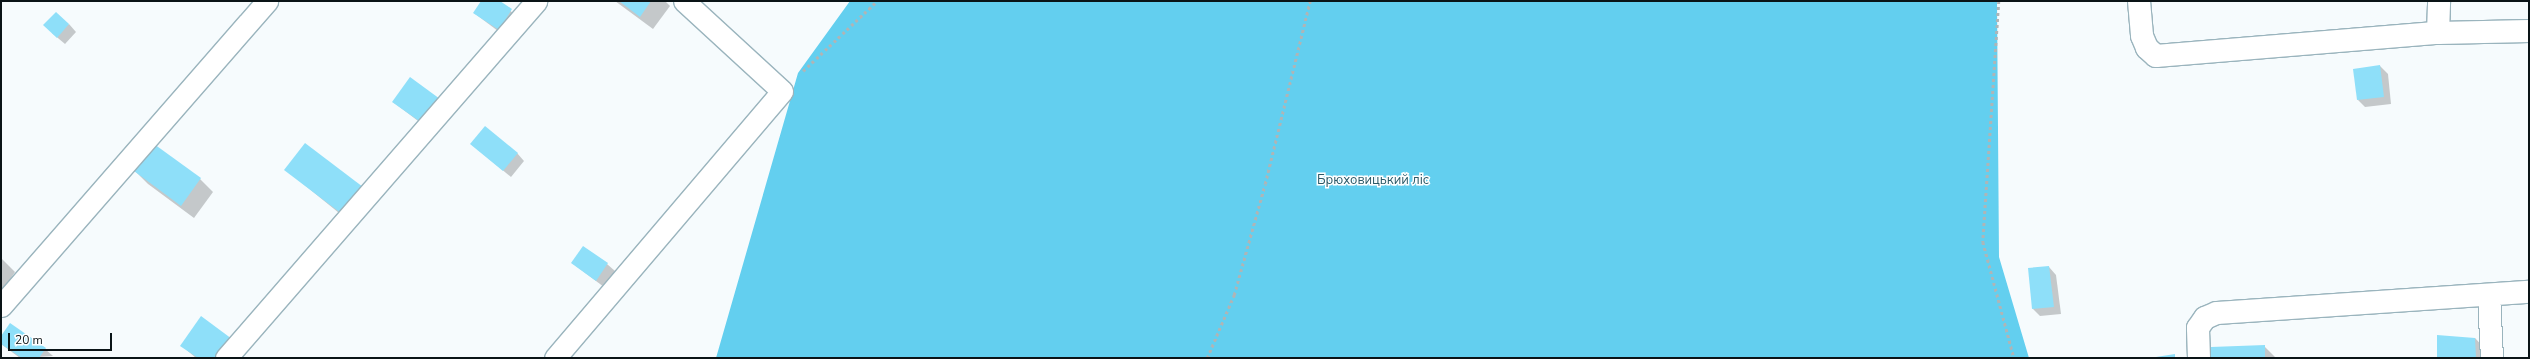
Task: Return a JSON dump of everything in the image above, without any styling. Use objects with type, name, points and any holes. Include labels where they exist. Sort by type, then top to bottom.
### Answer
[{"type":"street","points":[[2139,1],[2142,36],[2148,48],[2156,56],[2438,33],[2529,31]]},
{"type":"street","points":[[2438,33],[2439,1]]},
{"type":"street","points":[[2199,358],[2198,328],[2205,318],[2217,313],[2529,292]]},
{"type":"street","points":[[2489,295],[2492,358]]},
{"type":"lane","points":[[1,306],[267,1]]},
{"type":"lane","points":[[226,358],[536,1]]},
{"type":"lane","points":[[555,358],[782,91],[684,1]]},
{"type":"path","points":[[782,91],[877,1]]},
{"type":"path","points":[[1207,358],[1234,295],[1265,184],[1310,1]]},
{"type":"path","points":[[1999,1],[1983,242],[2014,358]]},
{"type":"green space","name":"Брюховицький ліс","points":[[850,1],[1997,1],[1999,257],[2029,358],[716,358],[798,73]]},
{"type":"building","points":[[481,1],[500,1],[512,9],[499,30],[473,13]]},
{"type":"building","points":[[619,1],[651,1],[640,17]]},
{"type":"building","points":[[56,12],[69,24],[57,38],[43,25]]},
{"type":"building","points":[[2380,65],[2384,97],[2357,100],[2353,69]]},
{"type":"building","points":[[410,77],[440,99],[422,123],[392,102]]},
{"type":"building","points":[[485,126],[518,153],[503,171],[470,144]]},
{"type":"building","points":[[305,143],[363,187],[342,214],[284,170]]},
{"type":"building","points":[[154,144],[201,178],[181,206],[134,171]]},
{"type":"building","points":[[583,246],[608,263],[596,281],[571,263]]},
{"type":"building","points":[[2049,266],[2054,307],[2032,309],[2028,268]]},
{"type":"building","points":[[201,316],[232,339],[218,358],[198,358],[180,346]]},
{"type":"building","points":[[10,323],[46,348],[39,358],[22,358],[1,344],[1,336]]},
{"type":"building","points":[[2437,335],[2475,338],[2476,358],[2437,358]]},
{"type":"building","points":[[2265,345],[2265,358],[2211,358],[2211,347]]},
{"type":"building","points":[[2175,354],[2175,358],[2156,358],[2156,357]]}]
